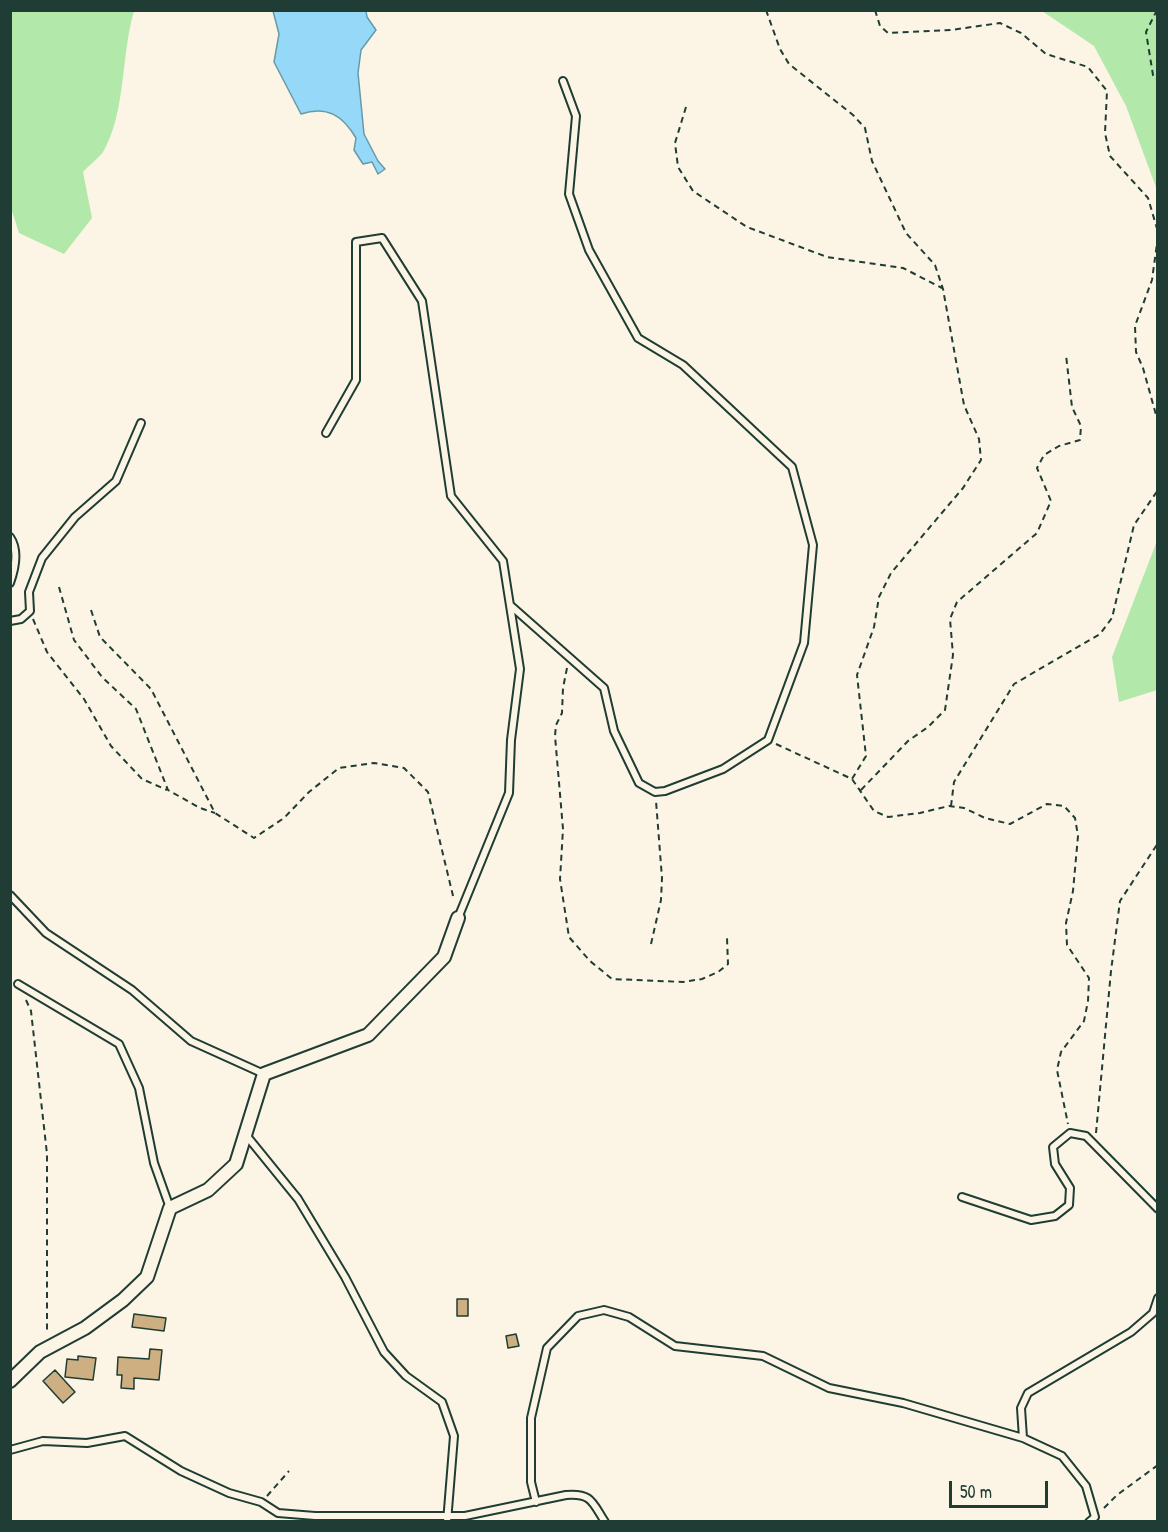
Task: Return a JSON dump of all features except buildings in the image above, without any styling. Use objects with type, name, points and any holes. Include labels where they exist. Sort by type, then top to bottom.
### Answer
[{"type":"street","points":[[10,1381],[40,1352],[85,1328],[123,1300],[147,1277],[170,1208],[208,1190],[236,1164],[264,1074],[368,1035],[444,957],[458,918]]},
{"type":"lane","points":[[510,605],[604,688],[614,731],[639,783],[656,792],[665,791],[723,770],[768,740],[804,643],[813,545],[792,467],[683,365],[638,338],[589,250],[569,194],[576,116],[563,81]]},
{"type":"lane","points":[[326,433],[356,380],[356,242],[382,238],[422,301],[451,496],[503,561],[520,669],[511,740],[509,793],[458,918]]},
{"type":"lane","points":[[10,621],[21,619],[30,611],[29,591],[42,558],[75,517],[117,481],[141,423]]},
{"type":"lane","points":[[10,537],[15,544],[14,572],[10,584]]},
{"type":"lane","points":[[10,895],[46,933],[132,990],[191,1041],[264,1074]]},
{"type":"lane","points":[[18,984],[119,1044],[139,1088],[153,1163],[170,1208]]},
{"type":"lane","points":[[962,1197],[1031,1220],[1055,1216],[1069,1205],[1070,1188],[1055,1164],[1053,1147],[1070,1133],[1086,1136],[1158,1209]]},
{"type":"lane","points":[[245,1134],[298,1199],[345,1276],[384,1352],[406,1376],[442,1402],[454,1436],[447,1519]]},
{"type":"lane","points":[[1023,1438],[1021,1408],[1028,1393],[1131,1332],[1153,1313],[1158,1298]]},
{"type":"lane","points":[[536,1502],[531,1482],[531,1418],[547,1348],[578,1316],[604,1310],[628,1317],[675,1346],[763,1356],[830,1388],[903,1403],[1023,1438],[1062,1456],[1086,1486],[1092,1519]]},
{"type":"lane","points":[[10,1450],[43,1441],[87,1443],[125,1436],[181,1472],[229,1493],[261,1502],[278,1513],[447,1519],[581,1494],[589,1498],[605,1521]]},
{"type":"path","points":[[766,10],[780,49],[789,64],[853,115],[865,128],[872,161],[906,233],[936,266],[944,289],[964,405],[979,439],[981,460],[963,488],[891,573],[879,597],[874,627],[857,675],[866,756],[852,779]]},
{"type":"path","points":[[875,10],[880,26],[888,33],[951,30],[1000,23],[1021,33],[1046,54],[1088,67],[1107,91],[1106,133],[1110,156],[1148,198],[1158,234],[1152,280],[1135,326],[1136,352],[1143,368],[1158,422]]},
{"type":"path","points":[[1157,10],[1146,32],[1153,75],[1158,81]]},
{"type":"path","points":[[686,107],[675,142],[678,167],[693,191],[747,227],[827,256],[903,268],[944,289]]},
{"type":"path","points":[[861,790],[908,741],[928,727],[945,710],[952,655],[950,619],[957,602],[1037,533],[1051,501],[1037,468],[1044,455],[1059,446],[1080,440],[1081,426],[1072,407],[1066,355]]},
{"type":"path","points":[[951,806],[954,782],[1014,684],[1100,634],[1112,618],[1134,525],[1158,490]]},
{"type":"path","points":[[59,587],[74,640],[102,677],[136,709],[168,790]]},
{"type":"path","points":[[91,610],[100,637],[151,689],[215,813]]},
{"type":"path","points":[[30,611],[47,652],[84,699],[111,746],[142,779],[200,808],[215,813],[255,838],[284,818],[309,792],[339,768],[374,763],[404,768],[428,792],[458,918]]},
{"type":"path","points":[[569,657],[563,688],[562,713],[556,725],[555,736],[563,829],[560,879],[569,937],[590,961],[612,979],[683,982],[702,979],[718,972],[728,964],[727,938]]},
{"type":"path","points":[[768,740],[852,779],[874,811],[888,817],[951,806],[964,808],[985,818],[1010,824],[1047,804],[1064,806],[1075,818],[1078,836],[1073,891],[1066,923],[1067,945],[1089,978],[1084,1021],[1062,1052],[1057,1070],[1070,1133]]},
{"type":"path","points":[[651,944],[661,900],[662,878],[656,792]]},
{"type":"path","points":[[1095,1145],[1111,971],[1120,901],[1158,843]]},
{"type":"path","points":[[18,984],[31,1011],[48,1154],[47,1348]]},
{"type":"path","points":[[1092,1519],[1117,1495],[1158,1465]]},
{"type":"path","points":[[261,1502],[289,1471]]},
{"type":"green space","points":[[10,11],[134,11],[116,120],[103,152],[83,172],[92,218],[64,254],[19,233],[11,208]]},
{"type":"green space","points":[[1042,11],[1157,11],[1157,190],[1126,106],[1094,46]]},
{"type":"green space","points":[[1157,541],[1157,690],[1119,702],[1112,657]]},
{"type":"water","points":[[273,11],[366,11],[367,17],[376,30],[361,50],[358,73],[364,134],[378,161],[385,169],[378,174],[372,162],[363,164],[354,150],[356,138],[340,118],[319,111],[301,114],[274,62],[279,34]]}]
